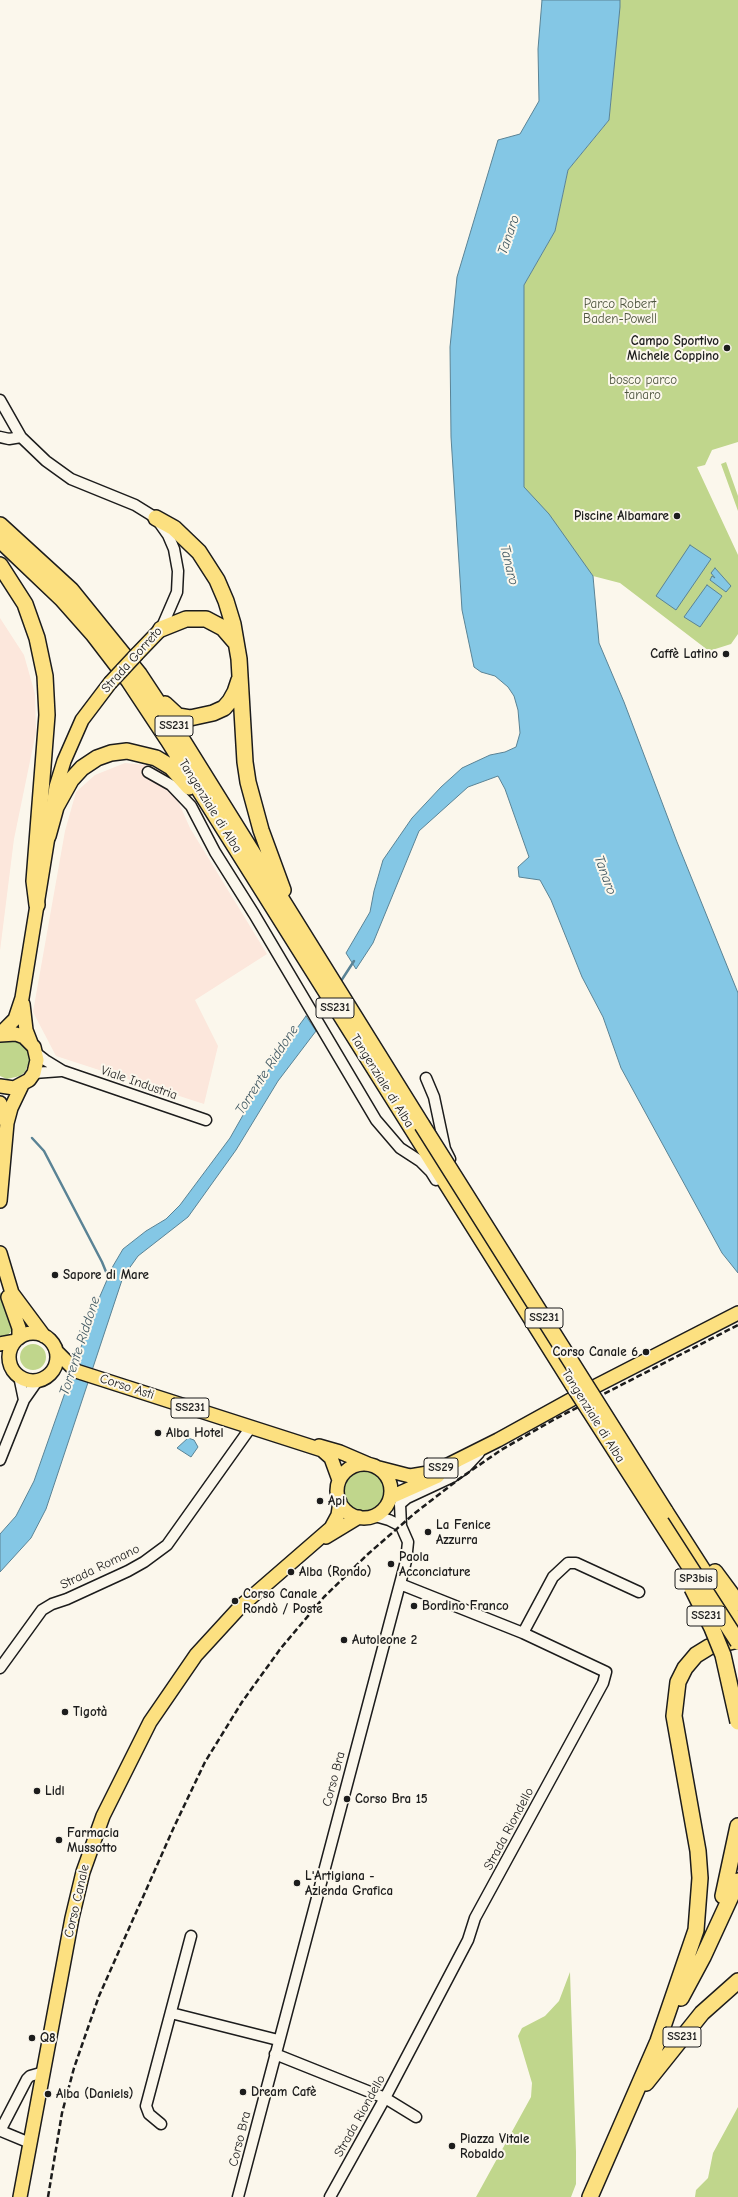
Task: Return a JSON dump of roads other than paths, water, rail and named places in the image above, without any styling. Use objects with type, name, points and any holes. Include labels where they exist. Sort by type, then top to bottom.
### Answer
[{"type":"highway","points":[[156,518],[174,528],[199,552],[217,580],[226,601],[233,624],[241,673],[245,762],[253,804],[270,857],[314,954]]},
{"type":"highway","name":"Tangenziale di Alba","points":[[0,525],[71,590],[139,674],[178,733],[314,954],[417,1128]]},
{"type":"highway","name":"Tangenziale di Alba","points":[[0,540],[62,599],[93,634],[129,681],[168,740],[258,884],[417,1128],[661,1513],[738,1641]]},
{"type":"highway","points":[[0,565],[25,604],[37,638],[45,676],[46,715],[34,881],[37,905]]},
{"type":"highway","points":[[161,629],[186,619],[206,619],[223,628],[236,643]]},
{"type":"highway","points":[[139,674],[170,710],[178,716],[190,718],[213,713],[224,708],[235,692],[241,673]]},
{"type":"highway","points":[[48,836],[56,807],[71,780],[82,768],[97,758],[111,752],[140,752],[156,758],[166,764],[186,782],[213,825],[258,884]]},
{"type":"highway","name":"Tangenziale di Alba","points":[[661,1513],[738,1625]]},
{"type":"highway","name":"SS231","points":[[738,1603],[680,1523],[661,1513],[661,1535],[695,1593],[723,1655],[738,1722]]},
{"type":"highway","points":[[658,2041],[692,1943],[699,1899],[700,1878],[698,1851],[674,1716],[675,1697],[678,1682],[685,1668],[696,1656],[709,1647],[738,1641]]},
{"type":"highway","name":"SS231","points":[[590,2197],[658,2041],[703,1957],[725,1891],[733,1859],[738,1826]]},
{"type":"highway","points":[[703,1957],[738,1881]]},
{"type":"highway","name":"SS231","points":[[633,2100],[702,2012],[738,1981]]},
{"type":"main road","name":"Strada Gorreto","points":[[0,1034],[15,1019],[22,998],[56,788],[64,761],[82,720],[110,682],[161,629]]},
{"type":"main road","name":"Strada Gorreto","points":[[22,998],[26,1030],[33,1048]]},
{"type":"main road","points":[[0,1034],[16,1034],[33,1048],[36,1066],[34,1073],[22,1085],[11,1108],[8,1123],[0,1201]]},
{"type":"main road","points":[[0,1086],[14,1088],[22,1085]]},
{"type":"main road","points":[[0,1103],[0,1118]]},
{"type":"main road","points":[[0,1253],[12,1293],[44,1336]]},
{"type":"main road","points":[[0,1279],[19,1328],[17,1340],[5,1354],[19,1376],[25,1379],[44,1378],[74,1370]]},
{"type":"main road","name":"SS29","points":[[339,1480],[351,1467],[373,1466],[405,1475],[420,1475],[434,1472],[498,1440],[594,1387],[738,1313]]},
{"type":"main road","points":[[0,1344],[17,1340],[31,1333],[44,1336]]},
{"type":"main road","name":"SS231","points":[[44,1336],[50,1340],[57,1352],[74,1370]]},
{"type":"main road","points":[[44,1378],[56,1364],[57,1352]]},
{"type":"main road","name":"Corso Asti","points":[[74,1370],[322,1450],[331,1458],[339,1480]]},
{"type":"main road","name":"Corso Asti","points":[[291,1440],[340,1452],[373,1466]]},
{"type":"main road","name":"SS29","points":[[375,1516],[385,1508],[391,1497],[437,1477],[479,1453],[498,1440]]},
{"type":"main road","points":[[373,1466],[384,1472],[390,1484],[391,1497]]},
{"type":"main road","points":[[339,1480],[337,1490],[340,1502],[347,1512],[359,1517],[375,1516]]},
{"type":"main road","name":"Corso Canale","points":[[20,2197],[70,1926],[83,1872],[102,1816],[124,1770],[150,1722],[170,1690],[196,1655],[240,1607],[331,1528],[338,1515],[340,1502]]},
{"type":"main road","name":"Corso Canale","points":[[301,1553],[359,1517]]},
{"type":"street","name":"Strada Gorreto","points":[[0,400],[21,437],[46,461],[70,479],[136,505],[156,518],[168,534],[174,549],[178,571],[177,592],[161,629]]},
{"type":"street","points":[[0,437],[21,437]]},
{"type":"street","points":[[148,772],[171,785],[191,806],[215,852],[261,926],[309,1010],[376,1120],[386,1134],[400,1148],[431,1172],[574,1398]]},
{"type":"street","name":"Viale Industria","points":[[33,1048],[45,1060],[63,1071],[206,1120]]},
{"type":"street","name":"Viale Industria","points":[[34,1073],[63,1071]]},
{"type":"street","points":[[426,1078],[434,1097],[440,1131],[448,1155],[594,1387]]},
{"type":"street","points":[[19,1376],[24,1400]]},
{"type":"street","points":[[0,1460],[24,1400],[44,1378]]},
{"type":"street","name":"Strada Romano","points":[[0,1668],[42,1610],[52,1604],[67,1599],[128,1571],[144,1562],[167,1545],[251,1427]]},
{"type":"street","name":"Corso Bra","points":[[238,2197],[278,2040],[400,1584],[408,1542],[401,1526],[399,1509],[404,1500],[452,1477],[464,1468],[479,1453]]},
{"type":"street","points":[[375,1516],[401,1526]]},
{"type":"street","points":[[523,1633],[553,1577],[568,1563],[576,1563],[639,1592]]},
{"type":"street","name":"Strada Riondello","points":[[330,2197],[385,2098],[468,1940],[475,1918],[603,1684],[606,1672],[523,1633],[400,1584]]},
{"type":"street","points":[[161,2124],[150,2114],[146,2106],[191,1936]]},
{"type":"street","points":[[171,2013],[278,2040]]},
{"type":"street","points":[[275,2054],[385,2098],[416,2116]]},
{"type":"street","points":[[30,2143],[0,2131],[26,2079],[30,2076],[44,2072]]},
{"type":"water","name":"Tanaro","points":[[542,0],[620,0],[620,7],[609,120],[568,170],[555,231],[524,285],[524,487],[549,514],[593,576],[599,643],[624,702],[677,842],[738,993],[738,1273],[722,1253],[621,1068],[603,1017],[582,977],[551,900],[540,880],[519,877],[518,867],[529,857],[505,789],[498,776],[468,787],[419,831],[373,943],[356,969],[346,953],[370,912],[374,891],[383,860],[412,818],[441,787],[462,768],[490,755],[505,752],[516,747],[520,733],[518,710],[514,696],[508,687],[495,676],[481,672],[474,667],[462,610],[451,437],[450,347],[457,277],[498,140],[520,134],[539,101],[538,49]]},
{"type":"water","points":[[690,545],[711,559],[676,610],[656,596]]},
{"type":"water","points":[[715,568],[731,586],[726,592],[710,580],[712,576],[715,578],[711,573]]},
{"type":"water","points":[[707,585],[722,596],[700,627],[684,617]]},
{"type":"water","points":[[306,1016],[316,1031],[278,1081],[236,1150],[188,1217],[138,1256],[123,1277],[46,1509],[31,1538],[0,1572],[0,1534],[16,1516],[34,1481],[94,1310],[113,1266],[123,1249],[146,1231],[166,1219],[180,1205],[230,1138],[276,1057]]},
{"type":"water","points":[[188,1438],[194,1440],[198,1447],[191,1457],[177,1448]]},
{"type":"waterway","name":"Torrente Riddone","points":[[341,981],[354,961]]},
{"type":"waterway","name":"Torrente Riddone","points":[[316,1014],[320,1008]]},
{"type":"waterway","points":[[32,1138],[44,1151],[102,1262],[109,1279]]},
{"type":"railway","points":[[48,2197],[62,2113],[74,2068],[99,1996],[174,1827],[205,1762],[242,1702],[281,1648],[324,1597],[368,1554],[415,1513],[459,1479],[501,1450],[555,1419],[738,1325]]},
{"type":"place","name":"Campo Sportivo Michele Coppino","points":[[727,348]]},
{"type":"place","name":"Piscine Albamare","points":[[677,516]]},
{"type":"place","name":"Caffè Latino","points":[[726,654]]},
{"type":"place","name":"Sapore di Mare","points":[[55,1275]]},
{"type":"place","name":"Corso Canale 6","points":[[646,1352]]},
{"type":"place","name":"Alba Hotel","points":[[158,1433]]},
{"type":"place","name":"Api","points":[[320,1501]]},
{"type":"place","name":"La Fenice Azzurra","points":[[428,1532]]},
{"type":"place","name":"Paola Acconciature","points":[[391,1564]]},
{"type":"place","name":"Alba (Rondo)","points":[[291,1572]]},
{"type":"place","name":"Corso Canale Rondò / Poste","points":[[235,1601]]},
{"type":"place","name":"Bordino Franco","points":[[414,1606]]},
{"type":"place","name":"Autoleone 2","points":[[344,1640]]},
{"type":"place","name":"Tigotà","points":[[65,1712]]},
{"type":"place","name":"Lidl","points":[[37,1791]]},
{"type":"place","name":"Corso Bra 15","points":[[347,1799]]},
{"type":"place","name":"Farmacia Mussotto","points":[[59,1840]]},
{"type":"place","name":"L'Artigiana - Azienda Grafica","points":[[297,1883]]},
{"type":"place","name":"Q8","points":[[32,2038]]},
{"type":"place","name":"Dream Cafè","points":[[243,2092]]},
{"type":"place","name":"Alba (Daniels)","points":[[48,2094]]},
{"type":"place","name":"Piazza Vitale Robaldo","points":[[452,2146]]},
{"type":"park label","name":"Parco Robert Baden-Powell","points":[[620,312]]},
{"type":"park label","name":"bosco parco tanaro","points":[[643,388]]}]
